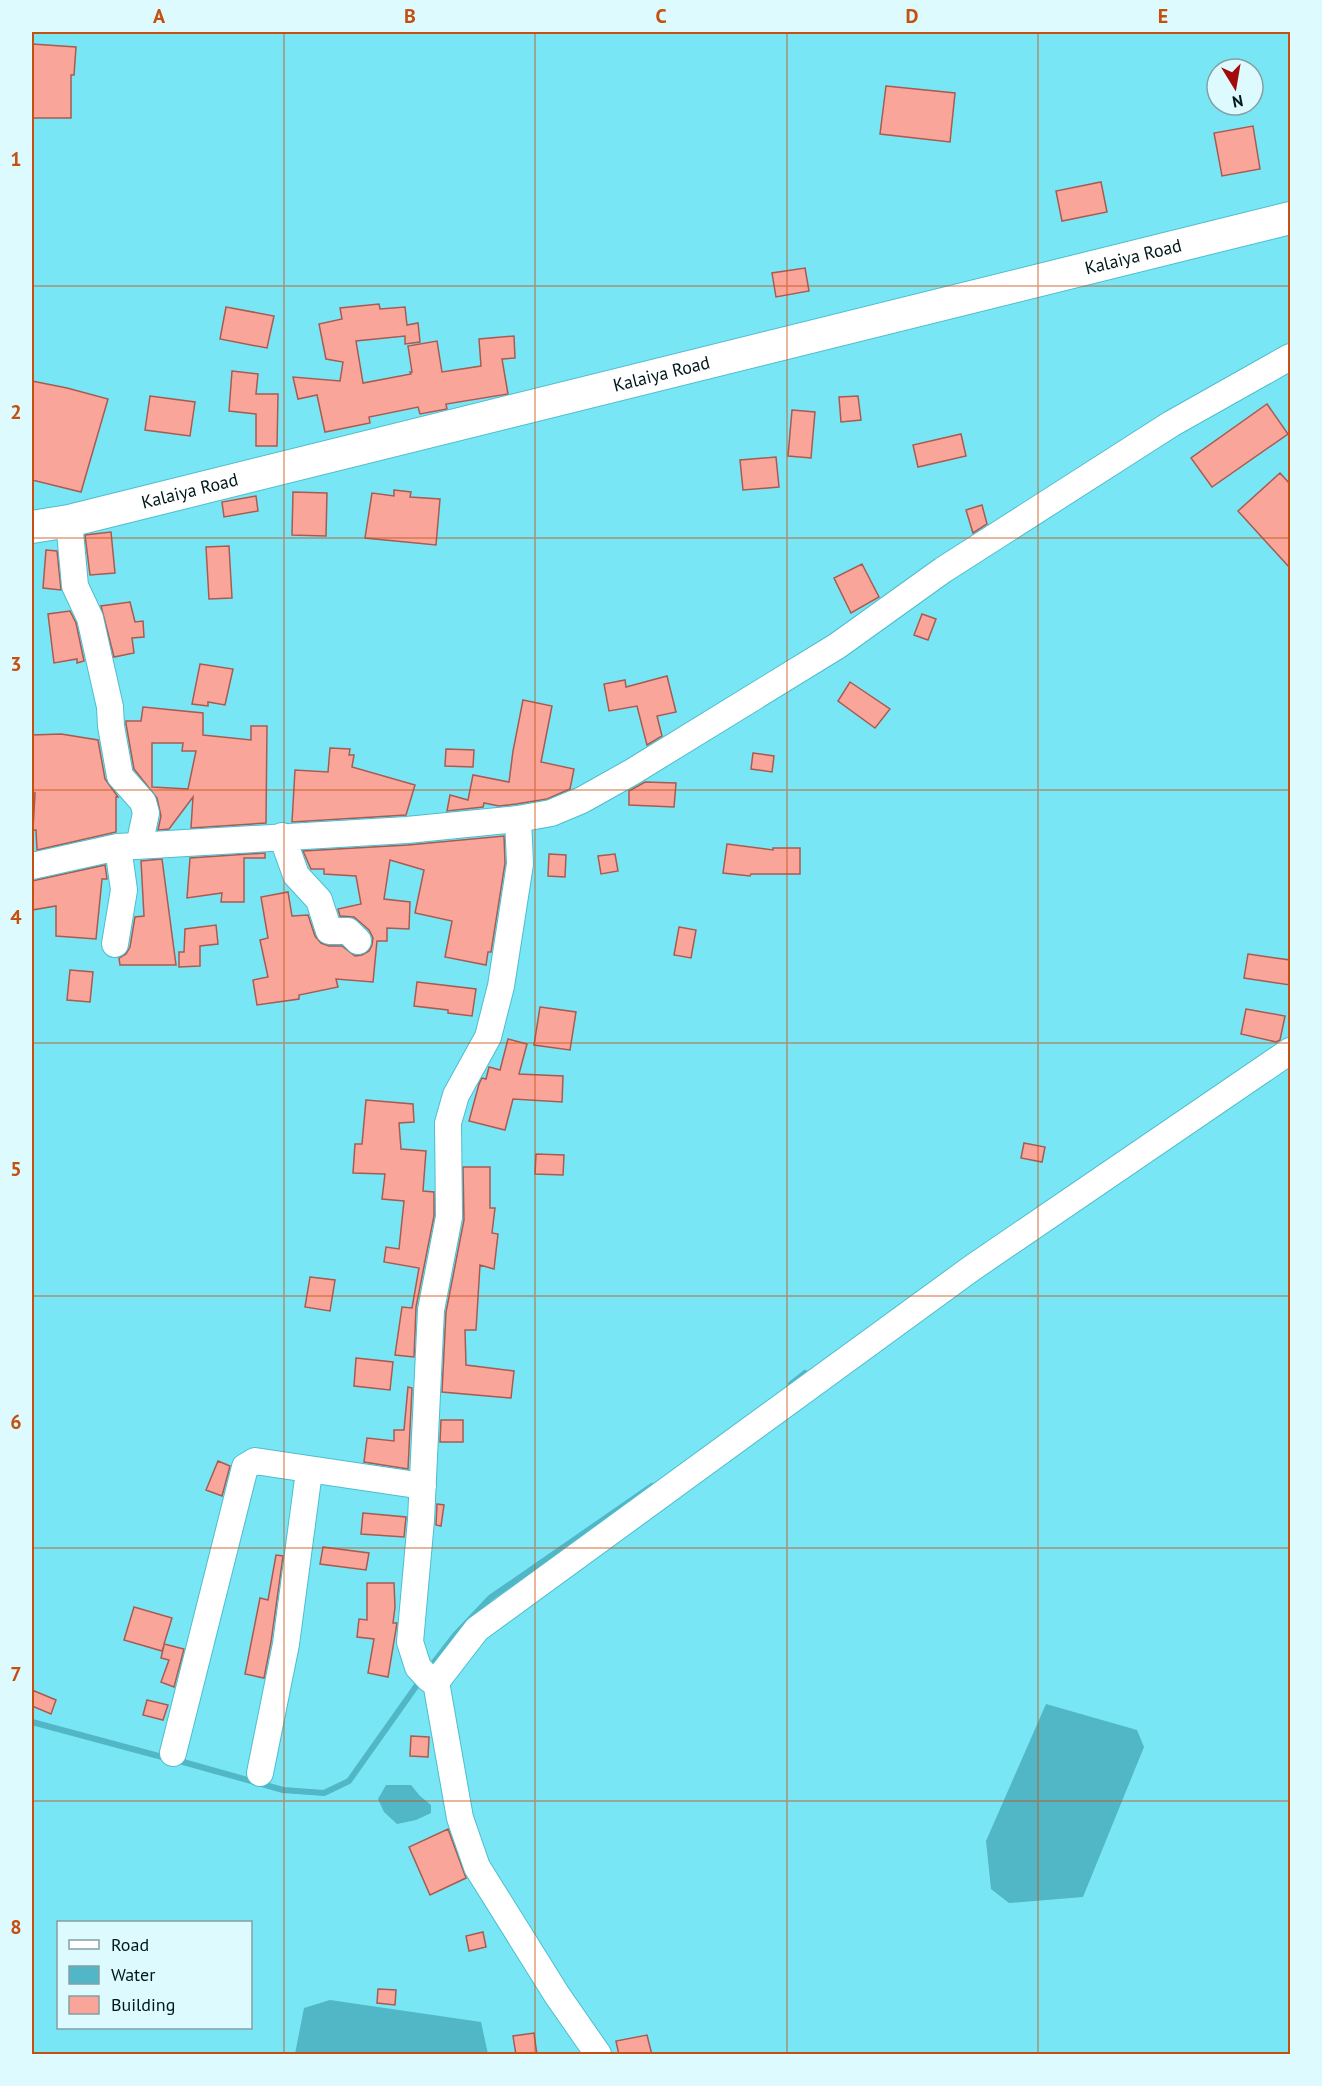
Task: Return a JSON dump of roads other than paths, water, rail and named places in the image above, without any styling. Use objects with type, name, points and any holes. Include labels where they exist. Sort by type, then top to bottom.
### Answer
[{"type":"main road","name":"Kalaiya Road","points":[[32,527],[69,521],[1290,218]]},
{"type":"street","points":[[32,866],[129,847],[407,830],[518,819],[561,809],[632,772],[837,646],[943,570],[1171,424],[1290,357]]},
{"type":"street","points":[[69,521],[75,586],[90,618],[110,707],[120,776],[143,802],[146,813],[129,847],[115,944]]},
{"type":"street","points":[[518,819],[520,864],[501,986],[488,1037],[456,1095],[448,1123],[449,1217],[431,1310],[423,1486],[410,1642],[428,1676],[442,1722],[460,1818],[477,1867],[557,1995],[598,2055]]},
{"type":"street","points":[[282,836],[296,875],[319,900],[329,931],[348,931],[358,941]]},
{"type":"street","points":[[428,1676],[477,1629],[972,1268],[1290,1052]]},
{"type":"street","points":[[173,1753],[245,1467],[255,1461],[423,1486]]},
{"type":"street","points":[[260,1773],[286,1644],[308,1479],[315,1471]]},
{"type":"water","points":[[1046,1704],[1137,1730],[1144,1747],[1083,1897],[1009,1903],[991,1889],[986,1841]]},
{"type":"water","points":[[386,1785],[411,1785],[431,1805],[431,1813],[416,1820],[397,1824],[384,1812],[378,1799]]},
{"type":"water","points":[[330,2000],[481,2022],[488,2054],[295,2054],[304,2008]]},
{"type":"waterway","points":[[791,1384],[805,1373]]},
{"type":"waterway","points":[[428,1670],[455,1635],[490,1598],[652,1486]]},
{"type":"waterway","points":[[176,1760],[283,1790],[324,1793],[349,1781],[422,1678]]},
{"type":"waterway","points":[[32,1722],[166,1758]]}]
